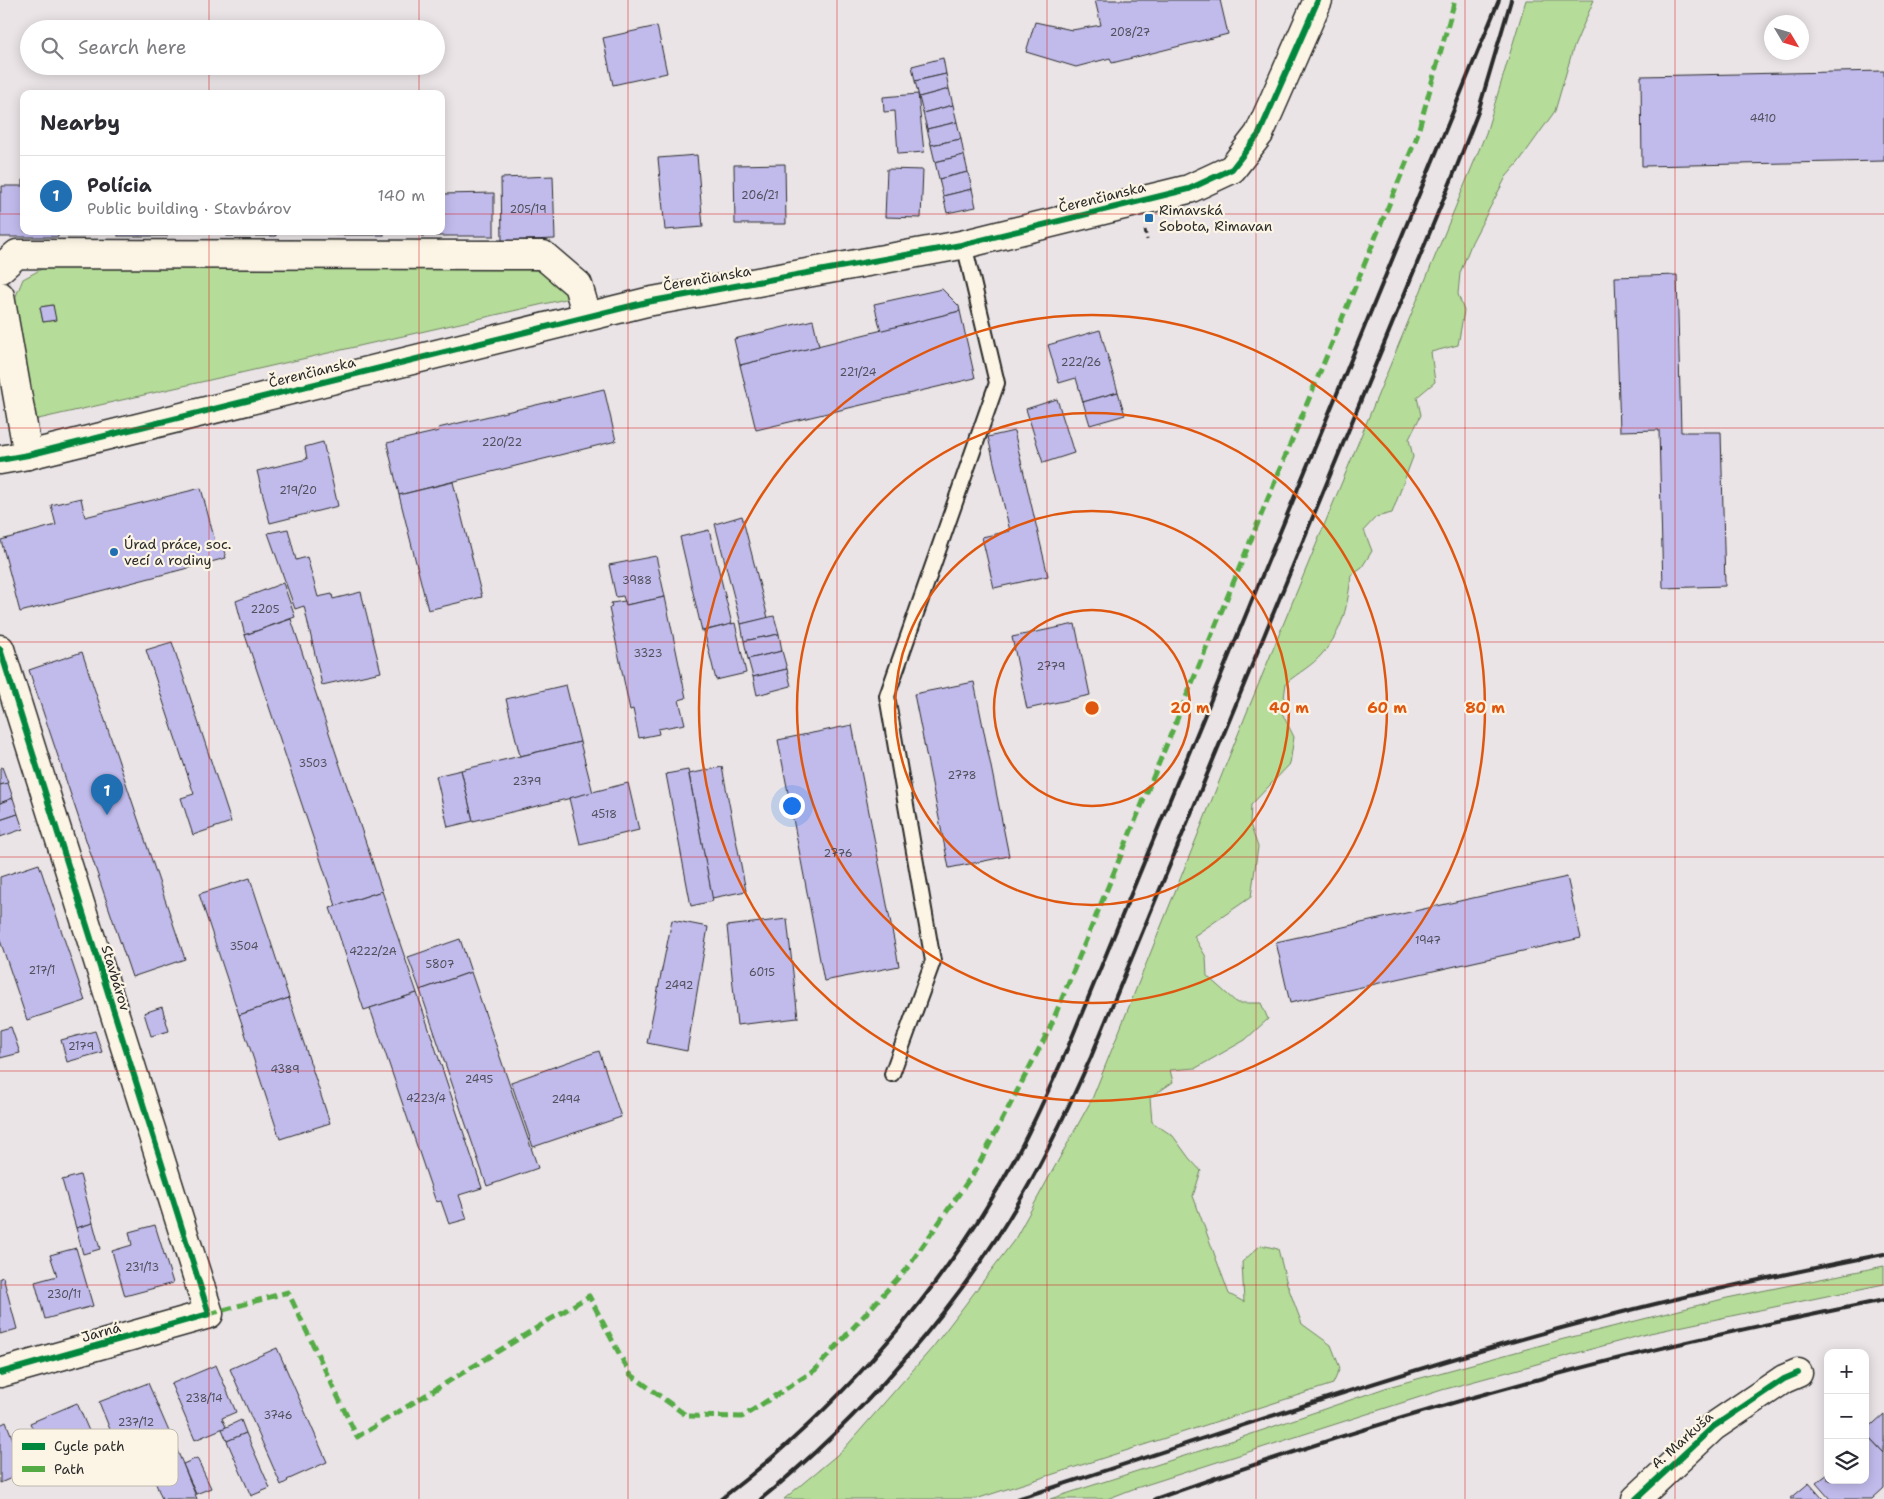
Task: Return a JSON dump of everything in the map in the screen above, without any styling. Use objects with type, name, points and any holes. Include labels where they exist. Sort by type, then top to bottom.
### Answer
[{"type":"street","name":"Čerenčianska","points":[[0,460],[28,455],[664,298],[964,244],[1189,189],[1232,168],[1259,134],[1318,0]]},
{"type":"street","points":[[0,269],[17,254],[543,255],[578,285],[587,316]]},
{"type":"street","points":[[0,296],[28,455]]},
{"type":"street","name":"Stavbárov","points":[[0,649],[209,1314]]},
{"type":"street","name":"Jarná","points":[[0,1373],[209,1314]]},
{"type":"street","name":"A. Markuša","points":[[1636,1499],[1713,1427],[1784,1379],[1798,1373]]},
{"type":"lane","points":[[892,1074],[933,961],[886,696],[997,383],[964,244]]},
{"type":"green space","points":[[1526,0],[1594,0],[1573,49],[1555,111],[1506,177],[1472,242],[1460,273],[1458,294],[1464,311],[1458,345],[1431,352],[1435,382],[1417,397],[1421,415],[1409,439],[1413,457],[1392,513],[1376,517],[1364,530],[1372,551],[1362,567],[1351,575],[1346,607],[1335,636],[1318,658],[1286,683],[1282,713],[1294,737],[1290,764],[1251,805],[1250,824],[1258,847],[1251,897],[1194,936],[1206,957],[1207,976],[1237,1003],[1261,1003],[1268,1019],[1245,1040],[1196,1068],[1170,1070],[1173,1082],[1150,1098],[1152,1122],[1173,1136],[1201,1171],[1193,1196],[1229,1294],[1244,1302],[1242,1262],[1261,1245],[1278,1249],[1287,1284],[1302,1324],[1331,1345],[1340,1368],[1333,1384],[976,1499],[784,1499],[843,1450],[933,1347],[1015,1239],[1092,1099],[1245,717],[1486,133]]},
{"type":"green space","points":[[51,264],[510,266],[536,270],[558,281],[570,298],[34,420],[11,308],[23,279]],"holes":[[[53,305],[55,320],[43,322],[40,307]]]},
{"type":"green space","points":[[1884,1266],[1884,1284],[1650,1333],[1442,1390],[1107,1499],[1050,1499],[1237,1439],[1388,1387],[1556,1341],[1727,1298]]},
{"type":"building","points":[[1095,0],[1220,0],[1228,34],[1112,63],[1110,58],[1076,67],[1026,52],[1035,22],[1072,30],[1101,25]]},
{"type":"building","points":[[657,26],[667,73],[613,85],[603,38]]},
{"type":"building","points":[[943,58],[946,74],[915,81],[912,66]]},
{"type":"building","points":[[1884,71],[1884,161],[1642,166],[1641,76]]},
{"type":"building","points":[[946,74],[949,89],[919,97],[915,81]]},
{"type":"building","points":[[949,89],[953,105],[923,113],[919,97]]},
{"type":"building","points":[[918,94],[924,152],[898,154],[895,111],[884,112],[883,97]]},
{"type":"building","points":[[953,105],[957,122],[927,129],[923,113]]},
{"type":"building","points":[[957,122],[961,139],[931,145],[927,129]]},
{"type":"building","points":[[961,139],[964,155],[935,162],[931,145]]},
{"type":"building","points":[[697,155],[703,227],[665,230],[658,158]]},
{"type":"building","points":[[964,155],[968,172],[939,179],[935,162]]},
{"type":"building","points":[[785,164],[786,224],[735,224],[734,165]]},
{"type":"building","points":[[887,169],[923,170],[921,218],[885,217]]},
{"type":"building","points":[[968,172],[972,189],[943,196],[939,179]]},
{"type":"building","points":[[553,176],[555,239],[502,241],[501,178]]},
{"type":"building","points":[[2,186],[20,186],[20,235],[58,235],[58,237],[0,237],[0,192],[2,192]]},
{"type":"building","points":[[972,189],[976,207],[947,213],[943,196]]},
{"type":"building","points":[[494,193],[494,236],[422,236],[445,235],[445,194]]},
{"type":"building","points":[[118,235],[167,235],[167,236]]},
{"type":"building","points":[[227,235],[276,235],[276,236]]},
{"type":"building","points":[[1677,275],[1681,432],[1721,432],[1725,586],[1663,588],[1659,430],[1620,431],[1615,277]]},
{"type":"building","points":[[942,289],[959,306],[960,311],[881,331],[874,304]]},
{"type":"building","points":[[53,305],[56,320],[43,322],[40,307]]},
{"type":"building","points":[[960,311],[975,378],[756,430],[740,365]]},
{"type":"building","points":[[813,320],[819,346],[740,365],[734,339]]},
{"type":"building","points":[[1100,330],[1118,392],[1083,402],[1076,378],[1059,383],[1048,345]]},
{"type":"building","points":[[604,389],[616,441],[399,495],[387,443],[439,431],[438,428]]},
{"type":"building","points":[[1118,392],[1125,415],[1090,425],[1083,402]]},
{"type":"building","points":[[1057,399],[1074,453],[1043,463],[1026,409]]},
{"type":"building","points":[[1014,431],[1048,576],[994,588],[982,537],[1010,531],[988,437]]},
{"type":"building","points":[[323,442],[338,506],[270,523],[257,471],[307,459],[305,447]]},
{"type":"building","points":[[453,482],[482,597],[428,610],[399,495]]},
{"type":"building","name":"Úrad práce, soc. vecí a rodiny","points":[[201,488],[216,545],[222,543],[226,558],[20,612],[1,540],[56,525],[51,505],[81,498],[85,517]]},
{"type":"building","points":[[742,516],[768,618],[741,624],[715,524]]},
{"type":"building","points":[[288,529],[296,560],[307,557],[318,597],[332,594],[333,599],[361,592],[381,672],[322,685],[304,606],[295,609],[268,533]]},
{"type":"building","points":[[709,530],[732,624],[702,631],[680,537]]},
{"type":"building","points":[[656,556],[665,597],[626,605],[623,596],[616,597],[609,565]]},
{"type":"building","points":[[283,583],[295,617],[245,635],[236,601]]},
{"type":"building","points":[[665,597],[686,698],[679,700],[685,724],[658,729],[659,734],[639,738],[633,709],[630,710],[609,608],[612,607],[611,603],[625,601],[626,605]]},
{"type":"building","points":[[774,616],[779,634],[744,641],[741,624]]},
{"type":"building","points":[[291,619],[382,891],[336,906],[245,635]]},
{"type":"building","points":[[735,623],[746,673],[716,680],[704,631]]},
{"type":"building","points":[[1075,624],[1090,695],[1027,709],[1012,637]]},
{"type":"building","points":[[779,634],[782,651],[748,659],[744,641]]},
{"type":"building","points":[[172,642],[231,822],[193,835],[181,798],[194,794],[146,650]]},
{"type":"building","points":[[782,651],[787,669],[753,677],[748,659]]},
{"type":"building","points":[[82,652],[185,959],[132,977],[29,670]]},
{"type":"building","points":[[787,669],[791,686],[757,695],[753,677]]},
{"type":"building","points":[[974,682],[1009,856],[949,868],[914,694]]},
{"type":"building","points":[[566,685],[580,742],[520,756],[506,699]]},
{"type":"building","points":[[852,725],[899,966],[824,981],[778,740]]},
{"type":"building","points":[[580,742],[593,793],[473,821],[461,770]]},
{"type":"building","points":[[2,767],[8,783],[0,785],[0,768]]},
{"type":"building","points":[[722,767],[746,891],[712,898],[689,774]]},
{"type":"building","points":[[461,770],[473,821],[448,827],[436,776]]},
{"type":"building","points":[[688,770],[713,901],[691,906],[666,774]]},
{"type":"building","points":[[8,783],[13,798],[0,803],[0,785]]},
{"type":"building","points":[[628,783],[639,830],[580,844],[569,798]]},
{"type":"building","points":[[13,798],[18,814],[0,820],[0,803]]},
{"type":"building","points":[[18,814],[23,829],[0,837],[0,820]]},
{"type":"building","points":[[39,864],[85,1001],[27,1020],[0,940],[0,877]]},
{"type":"building","points":[[1567,877],[1581,938],[1290,1003],[1276,942]]},
{"type":"building","points":[[250,878],[289,998],[239,1015],[199,894]]},
{"type":"building","points":[[382,891],[417,993],[364,1010],[330,908]]},
{"type":"building","points":[[787,919],[798,1018],[737,1025],[727,926]]},
{"type":"building","points":[[672,920],[708,927],[687,1051],[647,1043]]},
{"type":"building","points":[[460,939],[471,972],[420,990],[408,957]]},
{"type":"building","points":[[471,972],[538,1168],[487,1186],[420,990]]},
{"type":"building","points":[[417,993],[482,1188],[459,1195],[467,1219],[449,1224],[441,1201],[436,1202],[370,1008]]},
{"type":"building","points":[[289,998],[330,1123],[280,1139],[239,1015]]},
{"type":"building","points":[[162,1007],[169,1031],[151,1036],[144,1013]]},
{"type":"building","points":[[11,1027],[20,1053],[0,1058],[0,1030]]},
{"type":"building","points":[[95,1031],[102,1052],[67,1062],[61,1040]]},
{"type":"building","points":[[599,1051],[621,1117],[533,1147],[511,1082]]},
{"type":"building","points":[[80,1175],[93,1223],[76,1228],[62,1180]]},
{"type":"building","points":[[93,1223],[100,1249],[83,1254],[76,1228]]},
{"type":"building","points":[[155,1225],[173,1283],[125,1296],[112,1251],[132,1245],[129,1232]]},
{"type":"building","points":[[76,1248],[93,1306],[45,1319],[35,1282],[57,1276],[50,1255]]},
{"type":"building","points":[[3,1277],[17,1329],[0,1334],[0,1278]]},
{"type":"building","points":[[277,1348],[327,1462],[287,1480],[281,1485],[230,1369]]},
{"type":"building","points":[[216,1365],[236,1412],[222,1418],[226,1427],[195,1440],[171,1384]]},
{"type":"building","points":[[148,1383],[168,1429],[110,1429],[99,1402]]},
{"type":"building","points":[[77,1403],[88,1429],[33,1429],[30,1423]]},
{"type":"building","points":[[1884,1414],[1884,1453],[1869,1437],[1869,1427]]},
{"type":"building","points":[[241,1420],[246,1433],[227,1441],[222,1429]]},
{"type":"building","points":[[6,1422],[12,1437],[12,1478],[0,1483],[0,1425]]},
{"type":"building","points":[[246,1433],[270,1488],[251,1496],[227,1441]]},
{"type":"building","points":[[1869,1437],[1884,1453],[1884,1488],[1872,1499],[1830,1499],[1816,1483],[1824,1477],[1824,1484],[1869,1484]]},
{"type":"building","points":[[178,1452],[197,1499],[162,1499],[157,1486],[178,1486]]},
{"type":"building","points":[[197,1458],[211,1488],[196,1494],[183,1464]]},
{"type":"building","points":[[1809,1483],[1823,1499],[1790,1499]]},
{"type":"railway","points":[[721,1499],[808,1425],[887,1342],[958,1251],[1018,1153],[1068,1047],[1499,0]]},
{"type":"railway","points":[[761,1499],[834,1434],[904,1360],[936,1321],[995,1241],[1049,1147],[1091,1057],[1455,171],[1478,112],[1511,0]]},
{"type":"railway","points":[[1017,1499],[1340,1394],[1536,1335],[1709,1291],[1884,1254]]},
{"type":"railway","points":[[1155,1499],[1342,1436],[1532,1381],[1619,1358],[1884,1300]]},
{"type":"marked path","points":[[209,1314],[288,1292],[357,1437],[589,1296],[630,1374],[687,1416],[742,1417],[815,1370],[908,1267],[977,1168],[1049,1030],[1416,139],[1455,0]]},
{"type":"cycle path","points":[[0,460],[28,455],[647,302],[961,245],[1189,189],[1232,169],[1259,134],[1318,0]]},
{"type":"cycle path","points":[[0,649],[209,1314],[0,1373]]},
{"type":"cycle path","points":[[1636,1499],[1713,1427],[1784,1379],[1798,1373]]},
{"type":"place","name":"Rimavská Sobota, Rimavan","points":[[1149,218]]},
{"type":"place","name":"Úrad práce, soc. vecí a rodiny","points":[[114,552]]},
{"type":"place","name":"Polícia","points":[[107,815]]}]
